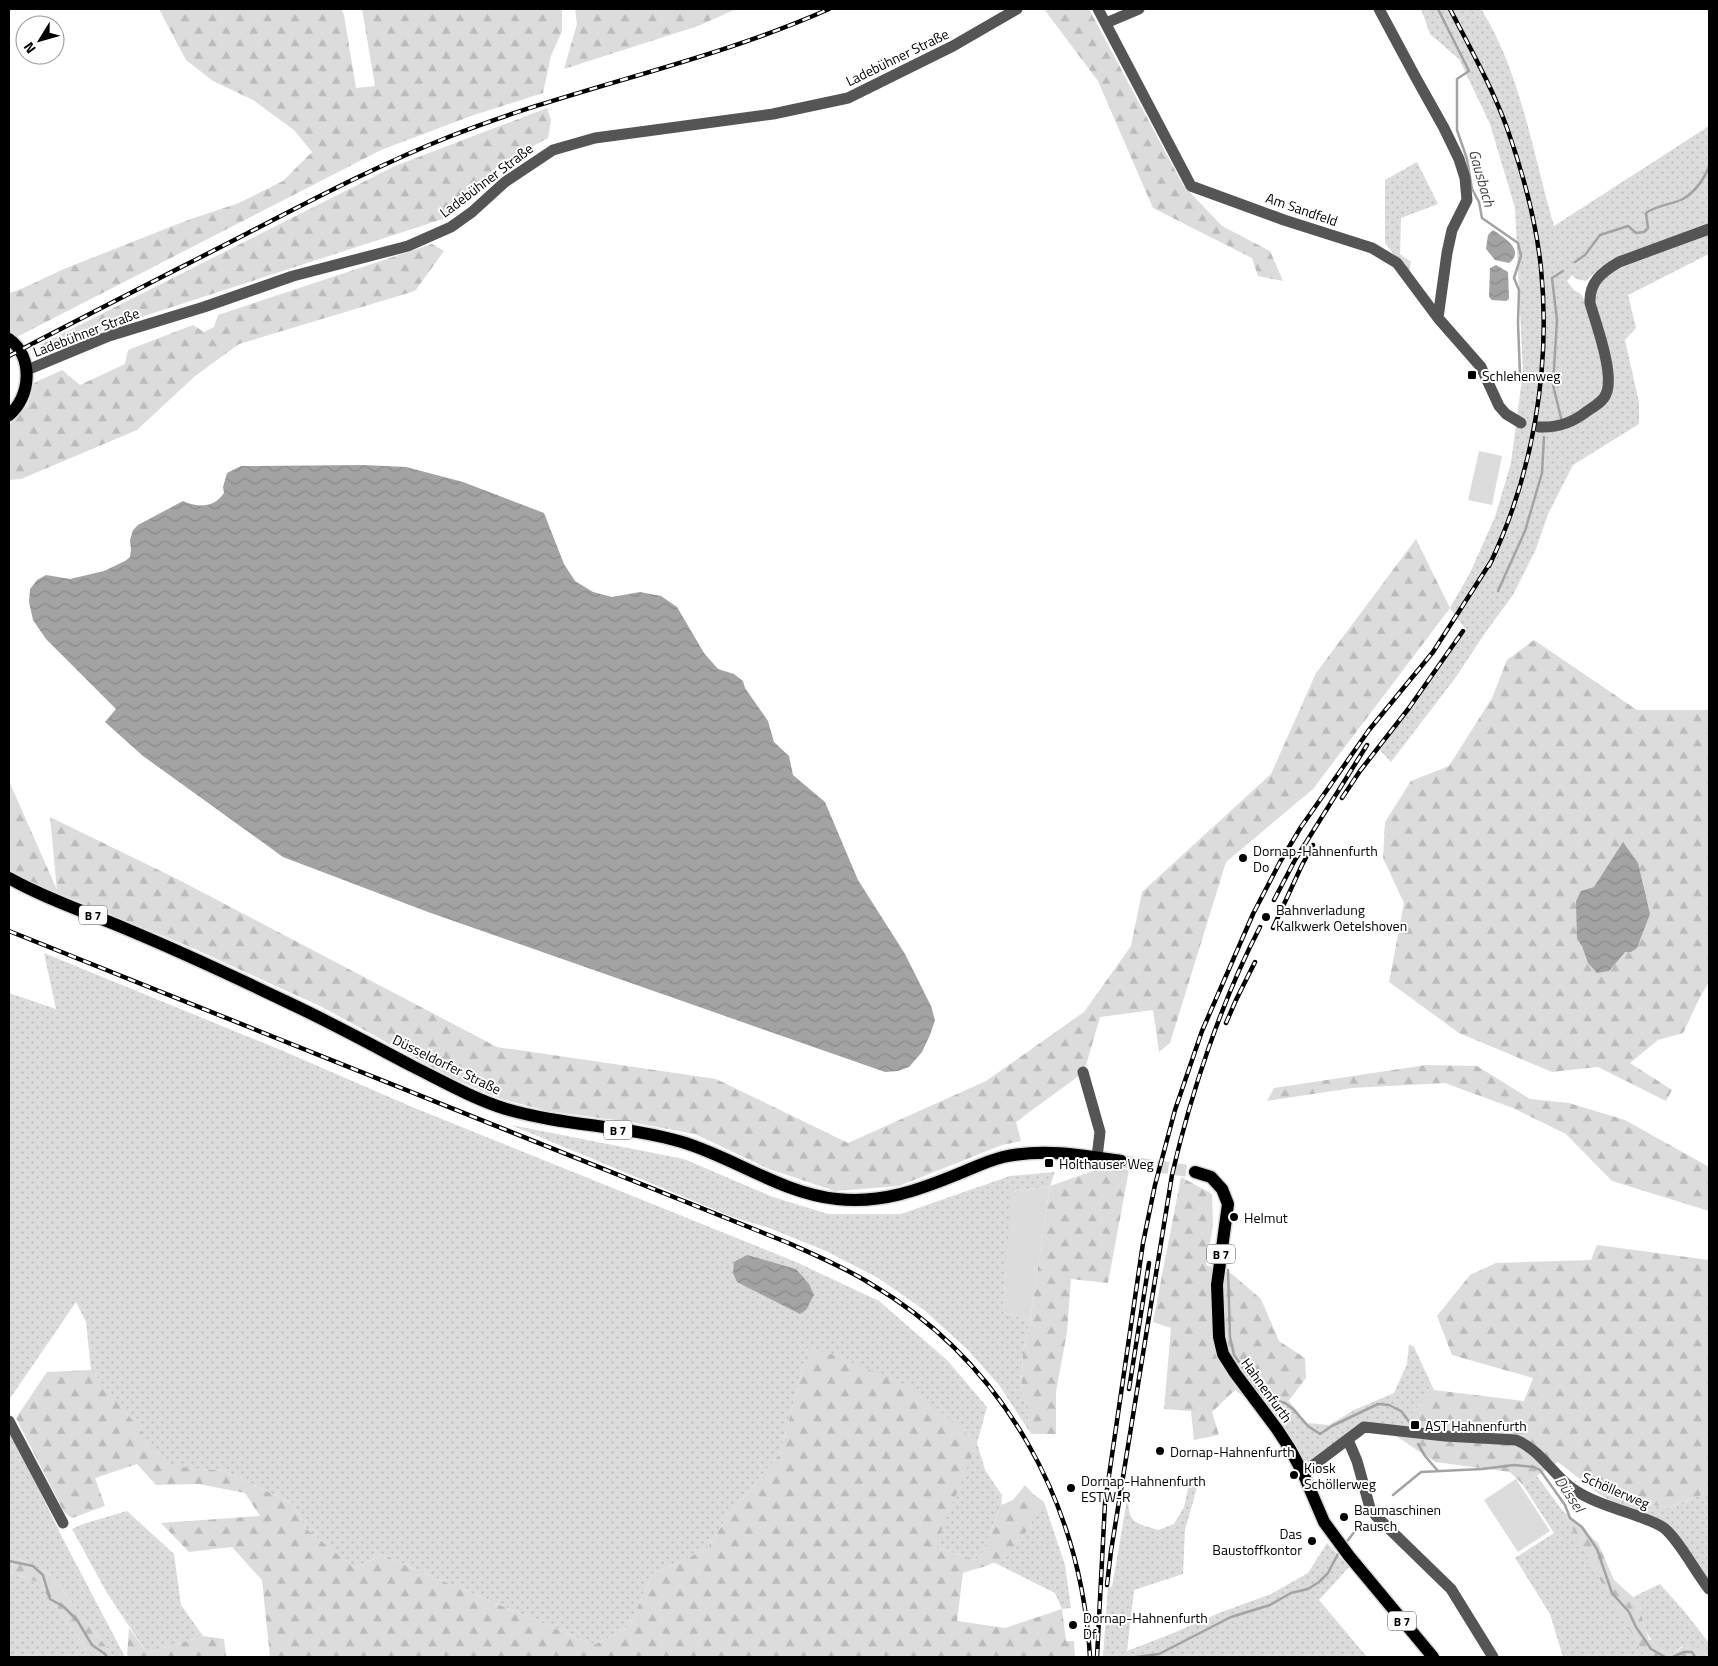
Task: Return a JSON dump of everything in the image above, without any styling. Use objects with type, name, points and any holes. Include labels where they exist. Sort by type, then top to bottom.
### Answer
[{"type":"main road","points":[[9,339],[19,351],[27,370],[26,385],[21,400],[9,415]]},
{"type":"main road","name":"Düsseldorfer Straße","points":[[9,878],[178,951],[293,1004],[478,1099],[503,1108],[555,1121],[671,1139],[721,1157],[786,1188],[808,1194],[838,1200],[883,1199],[926,1187],[985,1162],[1038,1152],[1121,1161]]},
{"type":"main road","name":"Hahnenfurth","points":[[1195,1172],[1211,1177],[1222,1189],[1228,1204],[1217,1285],[1219,1337],[1223,1354],[1235,1374],[1277,1429],[1303,1473],[1324,1522],[1336,1540],[1433,1657]]},
{"type":"street","name":"Ladebühner Straße","points":[[27,370],[109,336],[204,307],[293,276],[408,246],[451,227],[472,212],[505,182],[553,150],[594,138],[773,114],[848,98],[953,46],[1017,9]]},
{"type":"street","name":"Am Sandfeld","points":[[1098,9],[1191,186],[1284,220],[1372,248],[1397,264],[1438,318],[1481,367],[1499,406],[1513,420],[1521,422]]},
{"type":"street","points":[[1106,23],[1139,9]]},
{"type":"street","points":[[1378,9],[1444,128],[1459,159],[1465,178],[1467,200],[1452,230],[1438,318]]},
{"type":"street","points":[[1539,427],[1561,426],[1572,421],[1600,402],[1606,395],[1609,374],[1590,303],[1590,293],[1597,278],[1605,270],[1619,262],[1709,229]]},
{"type":"street","points":[[1083,1072],[1100,1132],[1097,1157]]},
{"type":"street","points":[[9,1421],[62,1523]]},
{"type":"street","name":"Schöllerweg","points":[[1303,1473],[1364,1427],[1445,1436],[1516,1440],[1526,1444],[1538,1454],[1572,1488],[1584,1495],[1664,1528],[1709,1590]]},
{"type":"street","points":[[1348,1440],[1357,1461],[1370,1508],[1451,1589],[1493,1657]]},
{"type":"green space","points":[[159,9],[341,9],[344,15],[356,88],[375,86],[362,9],[562,9],[562,31],[551,56],[543,93],[471,116],[381,150],[9,341],[9,293],[188,220],[239,203],[283,181],[312,152],[294,130],[253,100],[213,81],[186,60]]},
{"type":"green space","points":[[575,9],[736,9],[698,26],[564,69],[577,24]]},
{"type":"green space","points":[[1044,9],[1089,9],[1183,185],[1222,226],[1270,251],[1283,281],[1258,276],[1252,258],[1153,208],[1098,81]]},
{"type":"green space","points":[[1421,9],[1481,9],[1495,34],[1516,87],[1525,114],[1554,226],[1709,126],[1709,227],[1601,267],[1586,281],[1576,279],[1572,275],[1567,281],[1574,290],[1581,294],[1586,302],[1601,352],[1595,296],[1598,285],[1617,267],[1709,234],[1709,254],[1628,295],[1636,328],[1625,340],[1639,402],[1639,424],[1573,465],[1548,514],[1536,549],[1513,595],[1456,677],[1391,762],[1380,750],[1466,630],[1450,608],[1470,573],[1495,517],[1511,463],[1523,371],[1515,208],[1490,124],[1459,59],[1430,34]]},
{"type":"green space","points":[[547,108],[551,120],[548,138],[500,164],[443,219],[107,328],[44,353],[40,345],[395,166]]},
{"type":"green space","points":[[1417,162],[1438,204],[1401,218],[1400,254],[1411,262],[1409,274],[1385,243],[1385,180]]},
{"type":"green space","points":[[432,244],[444,251],[415,291],[239,344],[195,376],[137,430],[21,479],[9,480],[9,425],[28,405],[34,383],[62,370],[80,385],[125,364],[128,350],[193,325],[204,332],[214,327],[218,315]]},
{"type":"green space","points":[[1479,451],[1502,456],[1492,505],[1468,500]]},
{"type":"green space","points":[[1416,539],[1450,608],[1313,789],[1226,862],[1170,1043],[1159,1052],[1153,1010],[1100,1017],[1084,1072],[1016,1122],[1021,1141],[1002,1145],[899,1186],[835,1191],[769,1169],[695,1134],[630,1122],[548,1111],[501,1099],[452,1078],[320,1006],[188,946],[21,878],[9,871],[9,781],[57,890],[50,817],[181,881],[497,1047],[716,1079],[848,1143],[986,1081],[1084,1012],[1131,946],[1142,892],[1271,774],[1316,673]]},
{"type":"green space","points":[[1534,640],[1637,710],[1709,710],[1709,982],[1683,1033],[1658,1040],[1630,1063],[1672,1090],[1666,1101],[1598,1067],[1552,1072],[1459,1033],[1389,982],[1404,903],[1383,858],[1385,822],[1411,781],[1449,766],[1492,698],[1507,660]]},
{"type":"green space","points":[[44,953],[283,1051],[417,1109],[796,1262],[879,1301],[947,1360],[987,1407],[977,1443],[985,1470],[1002,1495],[1001,1505],[982,1554],[976,1560],[935,1547],[808,1348],[780,1454],[728,1516],[707,1549],[652,1574],[629,1627],[594,1645],[383,1554],[355,1568],[305,1528],[294,1504],[224,1471],[170,1467],[91,1370],[86,1322],[76,1302],[9,1400],[9,993],[56,1009]]},
{"type":"green space","points":[[1426,1065],[1477,1066],[1530,1099],[1569,1103],[1625,1120],[1709,1167],[1709,1211],[1612,1181],[1566,1134],[1513,1108],[1445,1083],[1352,1088],[1267,1101],[1274,1088]]},
{"type":"green space","points":[[511,1125],[684,1159],[773,1197],[828,1214],[901,1214],[1010,1176],[1055,1172],[1050,1186],[1012,1192],[1003,1312],[1030,1321],[1023,1352],[1021,1389],[1031,1434],[999,1385],[967,1349],[924,1310],[878,1278],[826,1251],[769,1228],[730,1216]]},
{"type":"green space","points":[[1107,1166],[1129,1170],[1108,1283],[1071,1279],[1067,1332],[1056,1392],[1056,1434],[1031,1434],[1021,1389],[1023,1352],[1030,1321],[1050,1186]]},
{"type":"green space","points":[[1181,1177],[1212,1194],[1213,1226],[1206,1265],[1232,1274],[1261,1299],[1279,1341],[1305,1358],[1306,1378],[1274,1420],[1235,1390],[1212,1412],[1219,1435],[1194,1440],[1191,1411],[1164,1409],[1171,1328],[1153,1322]]},
{"type":"green space","points":[[1050,1186],[1030,1321],[1003,1312],[1011,1192]]},
{"type":"green space","points":[[1597,1245],[1709,1260],[1709,1492],[1668,1508],[1599,1494],[1558,1462],[1523,1485],[1510,1472],[1435,1462],[1393,1434],[1434,1390],[1524,1401],[1533,1378],[1452,1355],[1437,1316],[1470,1275],[1496,1263],[1591,1260]]},
{"type":"green space","points":[[1409,1344],[1414,1347],[1434,1390],[1393,1434],[1357,1431],[1304,1468],[1274,1420],[1289,1401],[1307,1423],[1329,1425],[1354,1410],[1394,1393],[1407,1364]]},
{"type":"green space","points":[[808,1348],[834,1355],[916,1390],[977,1443],[935,1547],[976,1560],[982,1554],[1001,1505],[1013,1500],[1025,1485],[1044,1502],[1035,1518],[1012,1549],[989,1565],[963,1573],[957,1621],[1005,1628],[1062,1609],[1066,1641],[1074,1641],[1075,1657],[270,1657],[262,1580],[232,1547],[189,1552],[161,1523],[260,1516],[245,1493],[199,1484],[156,1485],[137,1464],[95,1478],[105,1506],[72,1518],[64,1512],[16,1418],[47,1372],[91,1370],[170,1466],[224,1471],[294,1504],[305,1528],[355,1568],[383,1554],[594,1645],[629,1627],[652,1574],[707,1549],[728,1516],[780,1454]]},
{"type":"green space","points":[[9,1432],[12,1434],[62,1537],[125,1657],[114,1657],[51,1575],[9,1554]]},
{"type":"green space","points":[[1537,1476],[1562,1510],[1646,1657],[1563,1657],[1550,1614],[1515,1558],[1554,1533],[1523,1485]]},
{"type":"green space","points":[[1190,1479],[1197,1480],[1196,1491],[1185,1530],[1183,1574],[1134,1590],[1127,1651],[1271,1594],[1308,1573],[1327,1543],[1349,1567],[1319,1600],[1367,1657],[1103,1657],[1108,1587],[1112,1587],[1128,1494],[1129,1511],[1134,1520],[1158,1530],[1174,1524],[1184,1507]]},
{"type":"green space","points":[[1516,1479],[1550,1531],[1518,1552],[1484,1500]]},
{"type":"green space","points":[[1709,1492],[1709,1585],[1664,1526],[1599,1494],[1668,1508]]},
{"type":"green space","points":[[1044,1502],[1065,1565],[1071,1608],[1062,1609],[1055,1593],[993,1562],[1002,1557],[1016,1544]]},
{"type":"green space","points":[[1562,1510],[1598,1543],[1614,1580],[1640,1606],[1649,1640],[1657,1640],[1661,1650],[1670,1656],[1689,1645],[1698,1648],[1708,1657],[1646,1657],[1596,1573]]},
{"type":"green space","points":[[127,1511],[174,1554],[181,1605],[203,1636],[147,1653],[107,1593],[72,1529]]},
{"type":"green space","points":[[9,1554],[51,1575],[114,1657],[92,1657],[37,1582],[9,1572]]},
{"type":"green space","points":[[9,1572],[37,1582],[92,1657],[9,1657]]},
{"type":"green space","points":[[1660,1584],[1709,1643],[1709,1657],[1698,1648],[1681,1647],[1670,1656],[1652,1641],[1645,1629],[1640,1606],[1633,1597]]},
{"type":"green space","points":[[129,1628],[147,1653],[203,1636],[224,1639],[226,1657],[127,1657]]},
{"type":"water","points":[[1493,230],[1507,240],[1514,249],[1514,258],[1509,263],[1495,260],[1486,249],[1488,235]]},
{"type":"water","points":[[1496,265],[1508,272],[1509,299],[1506,301],[1492,300],[1489,297],[1490,268]]},
{"type":"water","points":[[363,465],[406,467],[463,482],[544,513],[564,564],[575,581],[593,592],[612,597],[640,592],[661,596],[677,607],[704,653],[718,669],[734,674],[743,681],[745,688],[768,721],[774,742],[789,756],[793,775],[825,802],[858,880],[905,954],[931,1006],[935,1020],[922,1052],[909,1067],[898,1071],[885,1072],[428,912],[283,857],[143,756],[105,722],[116,709],[46,639],[33,620],[29,602],[30,589],[37,580],[46,575],[70,579],[104,571],[125,561],[130,557],[130,540],[133,530],[138,525],[183,501],[200,506],[215,502],[224,493],[223,487],[227,473],[241,466]]},
{"type":"water","points":[[1623,842],[1638,863],[1650,914],[1637,948],[1631,952],[1625,952],[1609,971],[1597,973],[1588,963],[1582,946],[1577,939],[1576,901],[1581,891],[1594,887]]},
{"type":"water","points":[[747,1255],[796,1269],[809,1284],[814,1295],[806,1310],[800,1314],[737,1282],[733,1273],[734,1262]]},
{"type":"waterway","name":"Gausbach","points":[[1438,9],[1469,71],[1457,79],[1457,130],[1467,159],[1472,189],[1479,202],[1482,218],[1518,243],[1521,256],[1514,278],[1519,290],[1520,375]]},
{"type":"waterway","points":[[1575,262],[1585,255],[1600,235],[1628,226],[1636,233],[1644,232],[1648,228],[1646,213],[1683,199],[1692,193],[1709,166]]},
{"type":"waterway","points":[[1561,418],[1553,385],[1557,320],[1552,278],[1563,271]]},
{"type":"waterway","name":"Gausbach","points":[[1498,591],[1525,531],[1542,473],[1544,437]]},
{"type":"waterway","name":"Gausbach","points":[[1228,1270],[1230,1337],[1234,1355],[1264,1397],[1285,1403],[1308,1426],[1320,1434],[1332,1426],[1378,1404],[1389,1405],[1401,1411],[1411,1424]]},
{"type":"waterway","name":"Gausbach","points":[[1418,1444],[1425,1456],[1438,1471]]},
{"type":"waterway","name":"Düssel","points":[[1393,1495],[1421,1472],[1482,1469],[1514,1465],[1534,1467],[1540,1470],[1565,1505],[1570,1518],[1582,1527],[1597,1549],[1612,1593],[1629,1612],[1636,1627],[1651,1649],[1665,1657]]},
{"type":"waterway","name":"Düssel","points":[[1345,1544],[1358,1527]]},
{"type":"waterway","name":"Düssel","points":[[1136,1657],[1159,1654],[1231,1617],[1270,1605],[1291,1593],[1308,1589],[1328,1573],[1340,1550]]},
{"type":"waterway","name":"Düssel","points":[[9,1561],[33,1566],[43,1575],[50,1599],[64,1607],[77,1620],[92,1645],[107,1657]]},
{"type":"waterway","name":"Düssel","points":[[1673,1657],[1684,1652],[1692,1652],[1695,1657]]},
{"type":"tunnel","points":[[1521,423],[1539,427]]},
{"type":"tunnel","points":[[1121,1161],[1195,1172]]},
{"type":"railway","points":[[9,356],[372,170],[425,147],[545,103],[736,45],[829,9]]},
{"type":"railway","points":[[1450,9],[1488,83],[1507,128],[1528,197],[1541,268],[1543,344],[1541,382],[1535,420],[1517,495],[1489,566]]},
{"type":"railway","points":[[1097,1657],[1105,1503],[1143,1243],[1155,1185],[1175,1110],[1202,1031],[1253,914],[1301,827],[1369,730],[1433,652],[1492,560]]},
{"type":"railway","points":[[1342,798],[1463,631]]},
{"type":"railway","points":[[1274,900],[1295,860],[1367,745]]},
{"type":"railway","points":[[1273,928],[1313,845]]},
{"type":"railway","points":[[1107,1585],[1172,1175],[1188,1112],[1208,1048],[1232,986],[1260,927]]},
{"type":"railway","points":[[9,931],[786,1242],[861,1278],[919,1316],[960,1354],[997,1396],[1027,1443],[1052,1493],[1071,1545],[1084,1600],[1090,1657]]},
{"type":"railway","points":[[1226,1023],[1255,962]]},
{"type":"railway","points":[[1129,1389],[1149,1263]]},
{"type":"place","name":"Schlehenweg","points":[[1472,375]]},
{"type":"place","name":"Dornap-Hahnenfurth Do","points":[[1243,858]]},
{"type":"place","name":"Bahnverladung Kalkwerk Oetelshoven","points":[[1266,917]]},
{"type":"place","name":"Holthauser Weg","points":[[1049,1163]]},
{"type":"place","name":"Helmut","points":[[1234,1217]]},
{"type":"place","name":"AST Hahnenfurth","points":[[1415,1425]]},
{"type":"place","name":"Dornap-Hahnenfurth","points":[[1160,1451]]},
{"type":"place","name":"Kiosk Schöllerweg","points":[[1294,1475]]},
{"type":"place","name":"Dornap-Hahnenfurth ESTW-R","points":[[1071,1488]]},
{"type":"place","name":"Baumaschinen Rausch","points":[[1344,1517]]},
{"type":"place","name":"Das Baustoffkontor","points":[[1312,1541]]},
{"type":"place","name":"Dornap-Hahnenfurth Df","points":[[1073,1625]]}]
